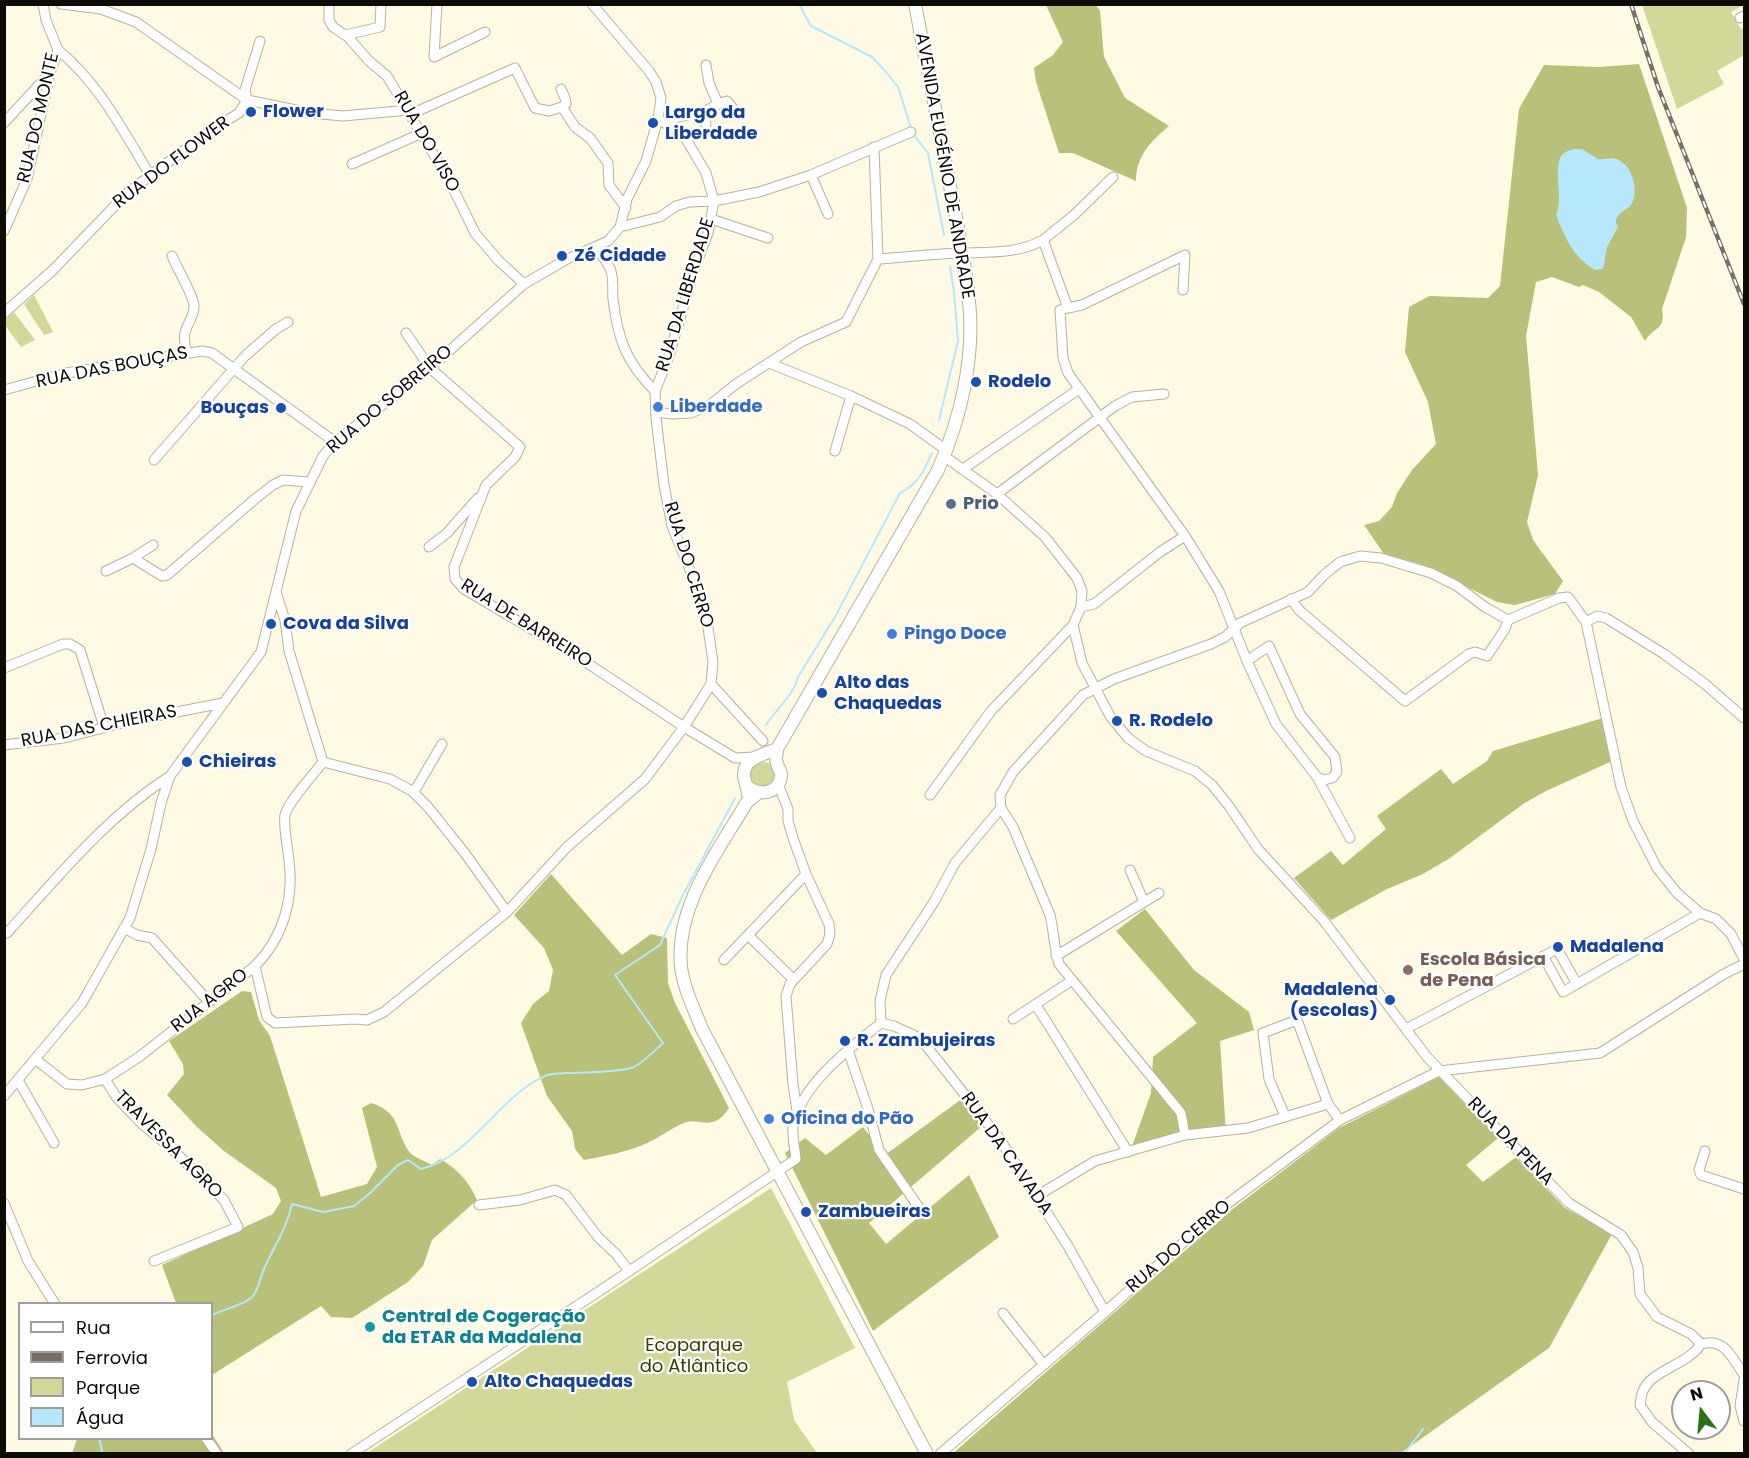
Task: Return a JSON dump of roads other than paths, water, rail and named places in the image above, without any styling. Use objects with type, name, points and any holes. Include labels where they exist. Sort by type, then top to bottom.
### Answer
[{"type":"main road","name":"AVENIDA EUGÉNIO DE ANDRADE","points":[[759,786],[781,773],[776,762],[777,748],[945,453],[965,384],[970,338],[969,303],[963,253],[915,4]]},
{"type":"main road","points":[[777,748],[746,765],[759,786],[747,802],[697,888],[688,912],[682,940],[681,967],[688,997],[702,1029],[927,1454]]},
{"type":"main road","points":[[758,757],[766,756],[776,762]]},
{"type":"street","name":"RUA DO MONTE","points":[[4,231],[27,179],[50,73],[58,50],[45,20],[43,4]]},
{"type":"street","points":[[61,4],[101,9],[136,22],[247,100],[311,113],[343,116],[410,112],[515,69],[535,108],[549,111],[562,107],[566,104],[561,89]]},
{"type":"street","name":"RUA DO VISO","points":[[329,4],[329,20],[333,27],[345,35],[369,61],[387,76],[410,112],[449,180],[475,233],[498,260],[524,284]]},
{"type":"street","points":[[345,35],[380,27],[381,4]]},
{"type":"street","points":[[437,4],[434,57],[485,32]]},
{"type":"street","points":[[592,4],[653,77],[661,98],[658,119],[646,161],[627,199],[620,227]]},
{"type":"street","points":[[247,100],[245,90],[260,41]]},
{"type":"street","points":[[58,50],[103,98],[150,175]]},
{"type":"street","points":[[706,65],[709,83],[718,104]]},
{"type":"street","points":[[4,123],[50,73]]},
{"type":"street","name":"RUA DO FLOWER","points":[[4,313],[53,270],[119,201],[214,128],[239,113],[247,100]]},
{"type":"street","points":[[658,119],[668,125],[674,118],[704,112],[727,101],[735,111]]},
{"type":"street","points":[[562,107],[575,128],[590,138],[608,163],[609,185],[626,208]]},
{"type":"street","points":[[704,112],[706,125]]},
{"type":"street","name":"RUA DA LIBERDADE","points":[[655,391],[669,356],[681,310],[711,219],[714,201],[706,173],[683,134],[668,125]]},
{"type":"street","points":[[620,227],[660,217],[676,206],[689,202],[714,201],[759,192],[811,175],[911,132]]},
{"type":"street","points":[[352,164],[422,133]]},
{"type":"street","points":[[657,411],[672,414],[691,413],[710,405],[736,384],[801,342],[846,322],[878,259],[873,147]]},
{"type":"street","points":[[811,175],[828,214]]},
{"type":"street","points":[[878,259],[1002,252],[1035,245],[1074,215],[1113,177]]},
{"type":"street","points":[[711,219],[768,238]]},
{"type":"street","name":"RUA DO SOBREIRO","points":[[170,776],[261,652],[296,511],[323,456],[335,442],[430,368],[524,284],[567,259],[608,241],[620,227]]},
{"type":"street","points":[[1043,240],[1068,308]]},
{"type":"street","points":[[597,247],[614,281],[612,293],[615,318],[627,357],[639,376],[655,391]]},
{"type":"street","points":[[1183,290],[1185,255],[1082,305],[1060,310],[1063,358],[1068,373],[1140,471],[1185,536],[1219,591],[1247,661],[1276,724],[1317,777],[1350,838]]},
{"type":"street","points":[[172,256],[190,292],[194,306],[191,320],[184,333],[186,352]]},
{"type":"street","points":[[154,460],[245,356],[276,329],[288,322]]},
{"type":"street","points":[[406,333],[430,368]]},
{"type":"street","name":"RUA DAS BOUÇAS","points":[[4,390],[66,373],[202,351],[212,353],[335,442]]},
{"type":"street","points":[[769,363],[851,396],[910,424],[963,470],[997,494],[1045,537],[1077,578],[1082,591],[1081,607],[1073,625],[991,711],[930,795]]},
{"type":"street","name":"RUA DE BARREIRO","points":[[430,368],[520,447],[515,457],[486,485],[454,567],[454,579],[464,589],[575,655],[735,758]]},
{"type":"street","points":[[963,470],[1079,389]]},
{"type":"street","name":"RUA DO CERRO","points":[[655,391],[664,485],[672,526],[705,607],[713,662],[711,684]]},
{"type":"street","points":[[997,494],[1099,417],[1132,397],[1164,394]]},
{"type":"street","points":[[835,451],[851,396]]},
{"type":"street","points":[[133,558],[162,576],[167,575],[273,485],[283,480],[309,482]]},
{"type":"street","points":[[429,547],[447,533],[482,496]]},
{"type":"street","points":[[1081,607],[1094,604],[1160,552],[1185,536]]},
{"type":"street","points":[[106,571],[153,545]]},
{"type":"street","points":[[1185,1135],[1182,1113],[1059,964],[1050,915],[1013,827],[1001,808],[1000,795],[1013,772],[1083,695],[1225,637],[1240,622],[1308,592],[1340,562],[1360,556],[1381,558],[1431,573],[1456,586],[1508,620]]},
{"type":"street","points":[[276,592],[285,620],[289,651],[323,762]]},
{"type":"street","points":[[1291,599],[1299,610],[1405,701],[1469,654],[1481,652],[1487,656],[1505,629],[1508,620],[1559,598],[1568,597],[1586,622],[1621,787],[1633,820],[1658,868],[1677,893],[1700,913],[1716,919],[1731,934],[1744,961]]},
{"type":"street","points":[[1586,622],[1597,616],[1606,618],[1664,654],[1705,684],[1744,718]]},
{"type":"street","name":"RUA DA PENA","points":[[1073,625],[1082,663],[1110,716],[1128,738],[1146,751],[1195,771],[1212,785],[1258,849],[1324,921],[1439,1071],[1569,1203],[1621,1235],[1633,1251],[1638,1268],[1640,1294],[1657,1317],[1691,1334],[1701,1344],[1711,1341],[1724,1346],[1744,1375]]},
{"type":"street","points":[[4,668],[63,644],[70,644],[80,650],[104,728]]},
{"type":"street","points":[[1247,661],[1269,646],[1300,714],[1335,757],[1337,772],[1332,778],[1324,780],[1317,777]]},
{"type":"street","points":[[323,762],[390,779],[414,792],[464,852],[507,912],[567,847],[645,779],[684,727],[711,684],[763,741]]},
{"type":"street","name":"RUA DAS CHIEIRAS","points":[[4,745],[64,738],[223,702]]},
{"type":"street","name":"RUA DAS CHIEIRAS","points":[[194,709],[205,727]]},
{"type":"street","points":[[414,792],[442,744]]},
{"type":"street","points":[[735,758],[758,757]]},
{"type":"street","points":[[351,1454],[629,1272],[796,1159],[793,1129],[797,1111],[786,996],[793,979],[827,944],[830,934],[829,924],[806,874],[793,838],[784,800],[759,786],[735,758]]},
{"type":"street","points":[[255,966],[266,955],[279,933],[290,897],[291,880],[285,815],[291,803],[323,762]]},
{"type":"street","points":[[4,1096],[82,1003],[130,918],[170,776]]},
{"type":"street","points":[[8,933],[103,828],[146,792],[170,776]]},
{"type":"street","points":[[797,1111],[828,1068],[881,1023],[880,1001],[886,975],[934,902],[955,863],[1001,808]]},
{"type":"street","points":[[1130,870],[1144,902]]},
{"type":"street","points":[[724,960],[806,874]]},
{"type":"street","points":[[1056,956],[1159,893]]},
{"type":"street","name":"RUA AGRO","points":[[35,1059],[67,1084],[82,1086],[105,1078],[139,1058],[255,966],[267,1017],[275,1023],[367,1020],[384,1012],[507,912]]},
{"type":"street","points":[[1543,956],[1563,992],[1700,913]]},
{"type":"street","points":[[124,928],[137,935],[152,938],[209,1002]]},
{"type":"street","points":[[748,935],[793,979]]},
{"type":"street","points":[[1406,1029],[1557,949],[1577,984]]},
{"type":"street","name":"RUA DO CERRO","points":[[940,1454],[1223,1207],[1340,1120],[1439,1071],[1600,1053],[1744,961]]},
{"type":"street","points":[[1013,1019],[1071,981]]},
{"type":"street","points":[[1036,1005],[1128,1152]]},
{"type":"street","points":[[1285,1116],[1269,1079],[1263,1033],[1297,1020],[1328,1104],[1340,1120]]},
{"type":"street","name":"RUA DA CAVADA","points":[[881,1023],[894,1026],[920,1038],[999,1138],[1037,1196],[1105,1312]]},
{"type":"street","points":[[848,1050],[879,1149],[920,1209]]},
{"type":"street","name":"TRAVESSA AGRO","points":[[105,1078],[117,1098],[141,1123],[170,1147],[224,1200],[238,1227],[154,1261]]},
{"type":"street","points":[[18,1080],[54,1143]]},
{"type":"street","points":[[1037,1196],[1095,1161],[1185,1135],[1248,1128],[1328,1104]]},
{"type":"street","points":[[1705,1151],[1699,1170],[1701,1175],[1744,1189]]},
{"type":"street","points":[[479,1205],[520,1200],[555,1190],[566,1195],[598,1237],[616,1254],[629,1272]]},
{"type":"street","points":[[4,1203],[27,1261],[54,1302]]},
{"type":"street","points":[[1003,1313],[1044,1365]]},
{"type":"street","points":[[1689,1454],[1652,1422],[1640,1405],[1643,1390],[1648,1382],[1689,1358],[1701,1344]]},
{"type":"street","points":[[1744,1380],[1740,1401],[1744,1421]]},
{"type":"street","points":[[207,1440],[217,1454]]},
{"type":"water","points":[[1582,149],[1598,159],[1617,159],[1627,167],[1633,179],[1634,199],[1616,219],[1618,227],[1607,247],[1603,269],[1595,270],[1575,253],[1556,215],[1559,201],[1559,162],[1564,153]]},
{"type":"waterway","points":[[799,4],[811,26],[872,57],[887,73],[898,87],[911,128]]},
{"type":"waterway","points":[[914,135],[928,153],[944,235]]},
{"type":"waterway","points":[[939,420],[958,341],[950,266]]},
{"type":"waterway","points":[[766,725],[793,690],[798,677],[835,617],[900,493],[917,481],[932,453]]},
{"type":"waterway","points":[[213,1315],[251,1298],[284,1229],[292,1204],[323,1212],[354,1206],[398,1165],[408,1160],[421,1169],[455,1152],[513,1098],[545,1076],[607,1072],[635,1067],[663,1043],[615,975],[660,945],[682,897],[735,798]]},
{"type":"waterway","points":[[1404,1454],[1423,1429]]},
{"type":"waterway","points":[[100,1440],[102,1450],[100,1454]]},
{"type":"railway","points":[[1631,4],[1658,87],[1744,304]]},
{"type":"place","name":"Flower","points":[[251,112]]},
{"type":"place","name":"Largo da Liberdade","points":[[653,123]]},
{"type":"place","name":"Zé Cidade","points":[[562,256]]},
{"type":"place","name":"Rodelo","points":[[976,382]]},
{"type":"place","name":"Liberdade","points":[[658,407]]},
{"type":"place","name":"Bouças","points":[[281,408]]},
{"type":"place","name":"Prio","points":[[951,504]]},
{"type":"place","name":"Cova da Silva","points":[[271,624]]},
{"type":"place","name":"Pingo Doce","points":[[892,634]]},
{"type":"place","name":"Alto das Chaquedas","points":[[822,693]]},
{"type":"place","name":"R. Rodelo","points":[[1117,721]]},
{"type":"place","name":"Chieiras","points":[[187,762]]},
{"type":"place","name":"Madalena","points":[[1558,947]]},
{"type":"place","name":"Escola Básica de Pena","points":[[1408,970]]},
{"type":"place","name":"Madalena (escolas)","points":[[1390,1000]]},
{"type":"place","name":"R. Zambujeiras","points":[[845,1041]]},
{"type":"place","name":"Oficina do Pão","points":[[769,1119]]},
{"type":"place","name":"Zambueiras","points":[[806,1212]]},
{"type":"place","name":"Central de Cogeração da ETAR da Madalena","points":[[370,1327]]},
{"type":"place","name":"Alto Chaquedas","points":[[472,1382]]},
{"type":"park label","name":"Ecoparque do Atlântico","points":[[694,1356]]}]
